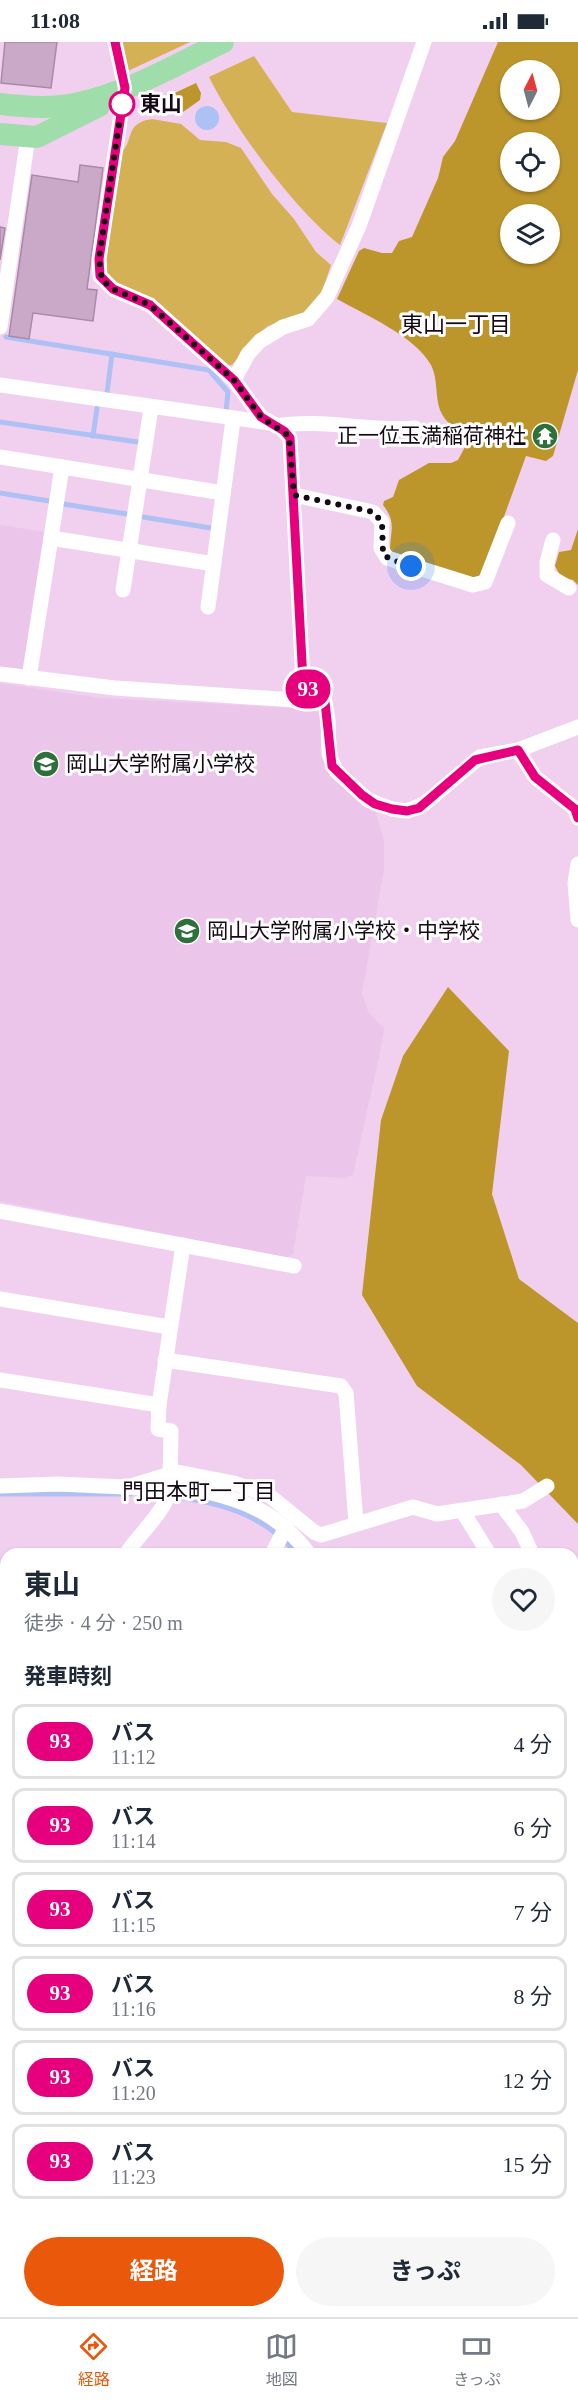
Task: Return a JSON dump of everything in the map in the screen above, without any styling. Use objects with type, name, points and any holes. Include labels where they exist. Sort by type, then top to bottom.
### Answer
[{"type":"main road","points":[[0,104],[25,107],[75,104],[125,88],[223,42]]},
{"type":"main road","points":[[0,134],[37,137],[97,108],[125,88]]},
{"type":"street","points":[[115,42],[125,88],[99,259],[100,276],[113,289],[150,305],[234,380],[258,415],[284,431],[291,441],[303,681],[306,688],[320,694],[325,702],[332,766],[362,795],[375,804],[407,811],[419,808],[475,760],[518,750],[578,727]]},
{"type":"street","points":[[234,380],[248,354],[260,341],[283,327],[308,319],[327,297],[359,226],[424,42]]},
{"type":"street","points":[[0,327],[28,137]]},
{"type":"street","points":[[0,385],[233,420],[274,424],[296,422],[393,430],[415,428]]},
{"type":"street","points":[[123,590],[151,408]]},
{"type":"street","points":[[208,607],[233,420]]},
{"type":"street","points":[[0,457],[223,494]]},
{"type":"street","points":[[29,678],[62,467]]},
{"type":"street","points":[[294,495],[373,512],[382,522],[381,548],[387,558],[473,585],[485,582],[508,523]]},
{"type":"street","points":[[51,538],[214,564]]},
{"type":"street","points":[[553,540],[547,562],[547,575],[569,588]]},
{"type":"street","points":[[0,674],[115,688],[325,702]]},
{"type":"street","points":[[518,750],[535,777],[575,809],[578,818]]},
{"type":"street","points":[[578,864],[575,883],[578,920]]},
{"type":"street","points":[[0,1211],[294,1266]]},
{"type":"street","points":[[169,1489],[171,1431],[158,1429],[159,1405],[183,1245]]},
{"type":"street","points":[[0,1299],[169,1327]]},
{"type":"street","points":[[165,1360],[340,1386],[346,1393],[356,1523]]},
{"type":"street","points":[[0,1380],[159,1405]]},
{"type":"street","points":[[130,1548],[182,1472],[254,1488],[270,1496],[314,1532],[321,1534],[413,1508],[437,1514],[463,1512],[480,1506],[523,1501],[548,1486]]},
{"type":"street","points":[[0,1486],[131,1486],[141,1481],[169,1489],[177,1487],[257,1506],[283,1533],[302,1548]]},
{"type":"street","points":[[501,1504],[522,1532],[529,1548]]},
{"type":"street","points":[[463,1512],[485,1548]]},
{"type":"street","points":[[275,1548],[283,1533]]},
{"type":"shaded area","points":[[122,42],[190,42],[128,71]]},
{"type":"shaded area","points":[[498,42],[578,42],[578,370],[553,456],[546,461],[526,456],[485,569],[479,576],[470,578],[390,551],[392,527],[390,517],[383,505],[384,501],[393,497],[399,480],[429,463],[451,463],[458,460],[465,447],[460,434],[440,410],[433,370],[424,354],[388,327],[337,299],[359,251],[364,248],[392,253],[399,241],[412,237],[438,178],[443,157],[455,141]]},
{"type":"shaded area","points":[[254,56],[292,112],[387,123],[340,245],[304,212],[267,167],[234,120],[209,77]]},
{"type":"shaded area","points":[[196,83],[201,93],[200,100],[183,112],[168,107],[164,98]]},
{"type":"shaded area","points":[[152,119],[181,124],[200,140],[226,142],[241,148],[316,252],[331,265],[322,292],[306,312],[268,326],[258,334],[232,365],[227,366],[111,283],[102,261],[118,156],[124,150],[133,129],[143,121]]},
{"type":"shaded area","points":[[0,525],[47,532],[25,667],[19,671],[0,668]]},
{"type":"shaded area","points":[[578,529],[578,585],[573,580],[561,577],[555,566],[559,552],[571,550]]},
{"type":"shaded area","name":"岡山大学附属小学校・中学校","points":[[0,683],[101,698],[313,709],[321,716],[324,766],[351,794],[376,812],[384,841],[384,870],[362,993],[368,1011],[384,1029],[381,1048],[353,1175],[346,1178],[306,1176],[293,1254],[286,1258],[0,1201]]},
{"type":"shaded area","points":[[448,987],[509,1051],[492,1194],[519,1279],[578,1323],[578,1524],[521,1465],[417,1386],[362,1295],[381,1120],[403,1056]]},
{"type":"water","points":[[207,106],[212,107],[218,113],[218,123],[212,129],[207,130],[202,129],[196,123],[195,118],[196,113],[202,107]]},
{"type":"building","points":[[5,42],[57,42],[51,88],[1,83]]},
{"type":"building","points":[[80,165],[103,168],[87,289],[97,290],[93,321],[33,313],[29,339],[9,336],[32,175],[78,182]]},
{"type":"building","points":[[0,227],[5,228],[0,260]]},
{"type":"waterway","points":[[6,337],[209,370],[228,392],[226,411]]},
{"type":"waterway","points":[[107,393],[112,354]]},
{"type":"waterway","points":[[93,436],[97,408]]},
{"type":"waterway","points":[[0,422],[138,442]]},
{"type":"waterway","points":[[0,493],[49,501]]},
{"type":"waterway","points":[[63,504],[127,514]]},
{"type":"waterway","points":[[143,517],[211,528]]},
{"type":"waterway","points":[[0,1494],[130,1494]]},
{"type":"waterway","points":[[169,1496],[223,1506],[239,1512],[270,1529],[291,1548]]},
{"type":"bus line","name":"93","points":[[115,42],[125,88],[99,259],[100,276],[105,284],[113,289],[150,305],[234,380],[261,417],[284,431],[290,438],[303,681],[308,690],[320,694],[325,702],[328,747],[332,766],[341,777],[375,804],[407,811],[419,808],[475,760],[518,750],[535,777],[575,809],[578,818]]},
{"type":"place","name":"東山","points":[[122,104]]},
{"type":"place","name":"正一位玉満稲荷神社","points":[[545,436]]},
{"type":"place","name":"岡山大学附属小学校","points":[[46,764]]},
{"type":"place","name":"岡山大学附属小学校・中学校","points":[[187,931]]},
{"type":"district","name":"東山一丁目","points":[[456,324]]},
{"type":"district","name":"門田本町一丁目","points":[[199,1491]]},
{"type":"route","points":[[122,104],[99,259],[98,268],[102,280],[113,289],[150,305],[234,380],[261,417],[281,428],[289,436],[294,495],[363,509],[378,515],[384,530],[381,548],[383,554],[387,558],[411,566]]}]
